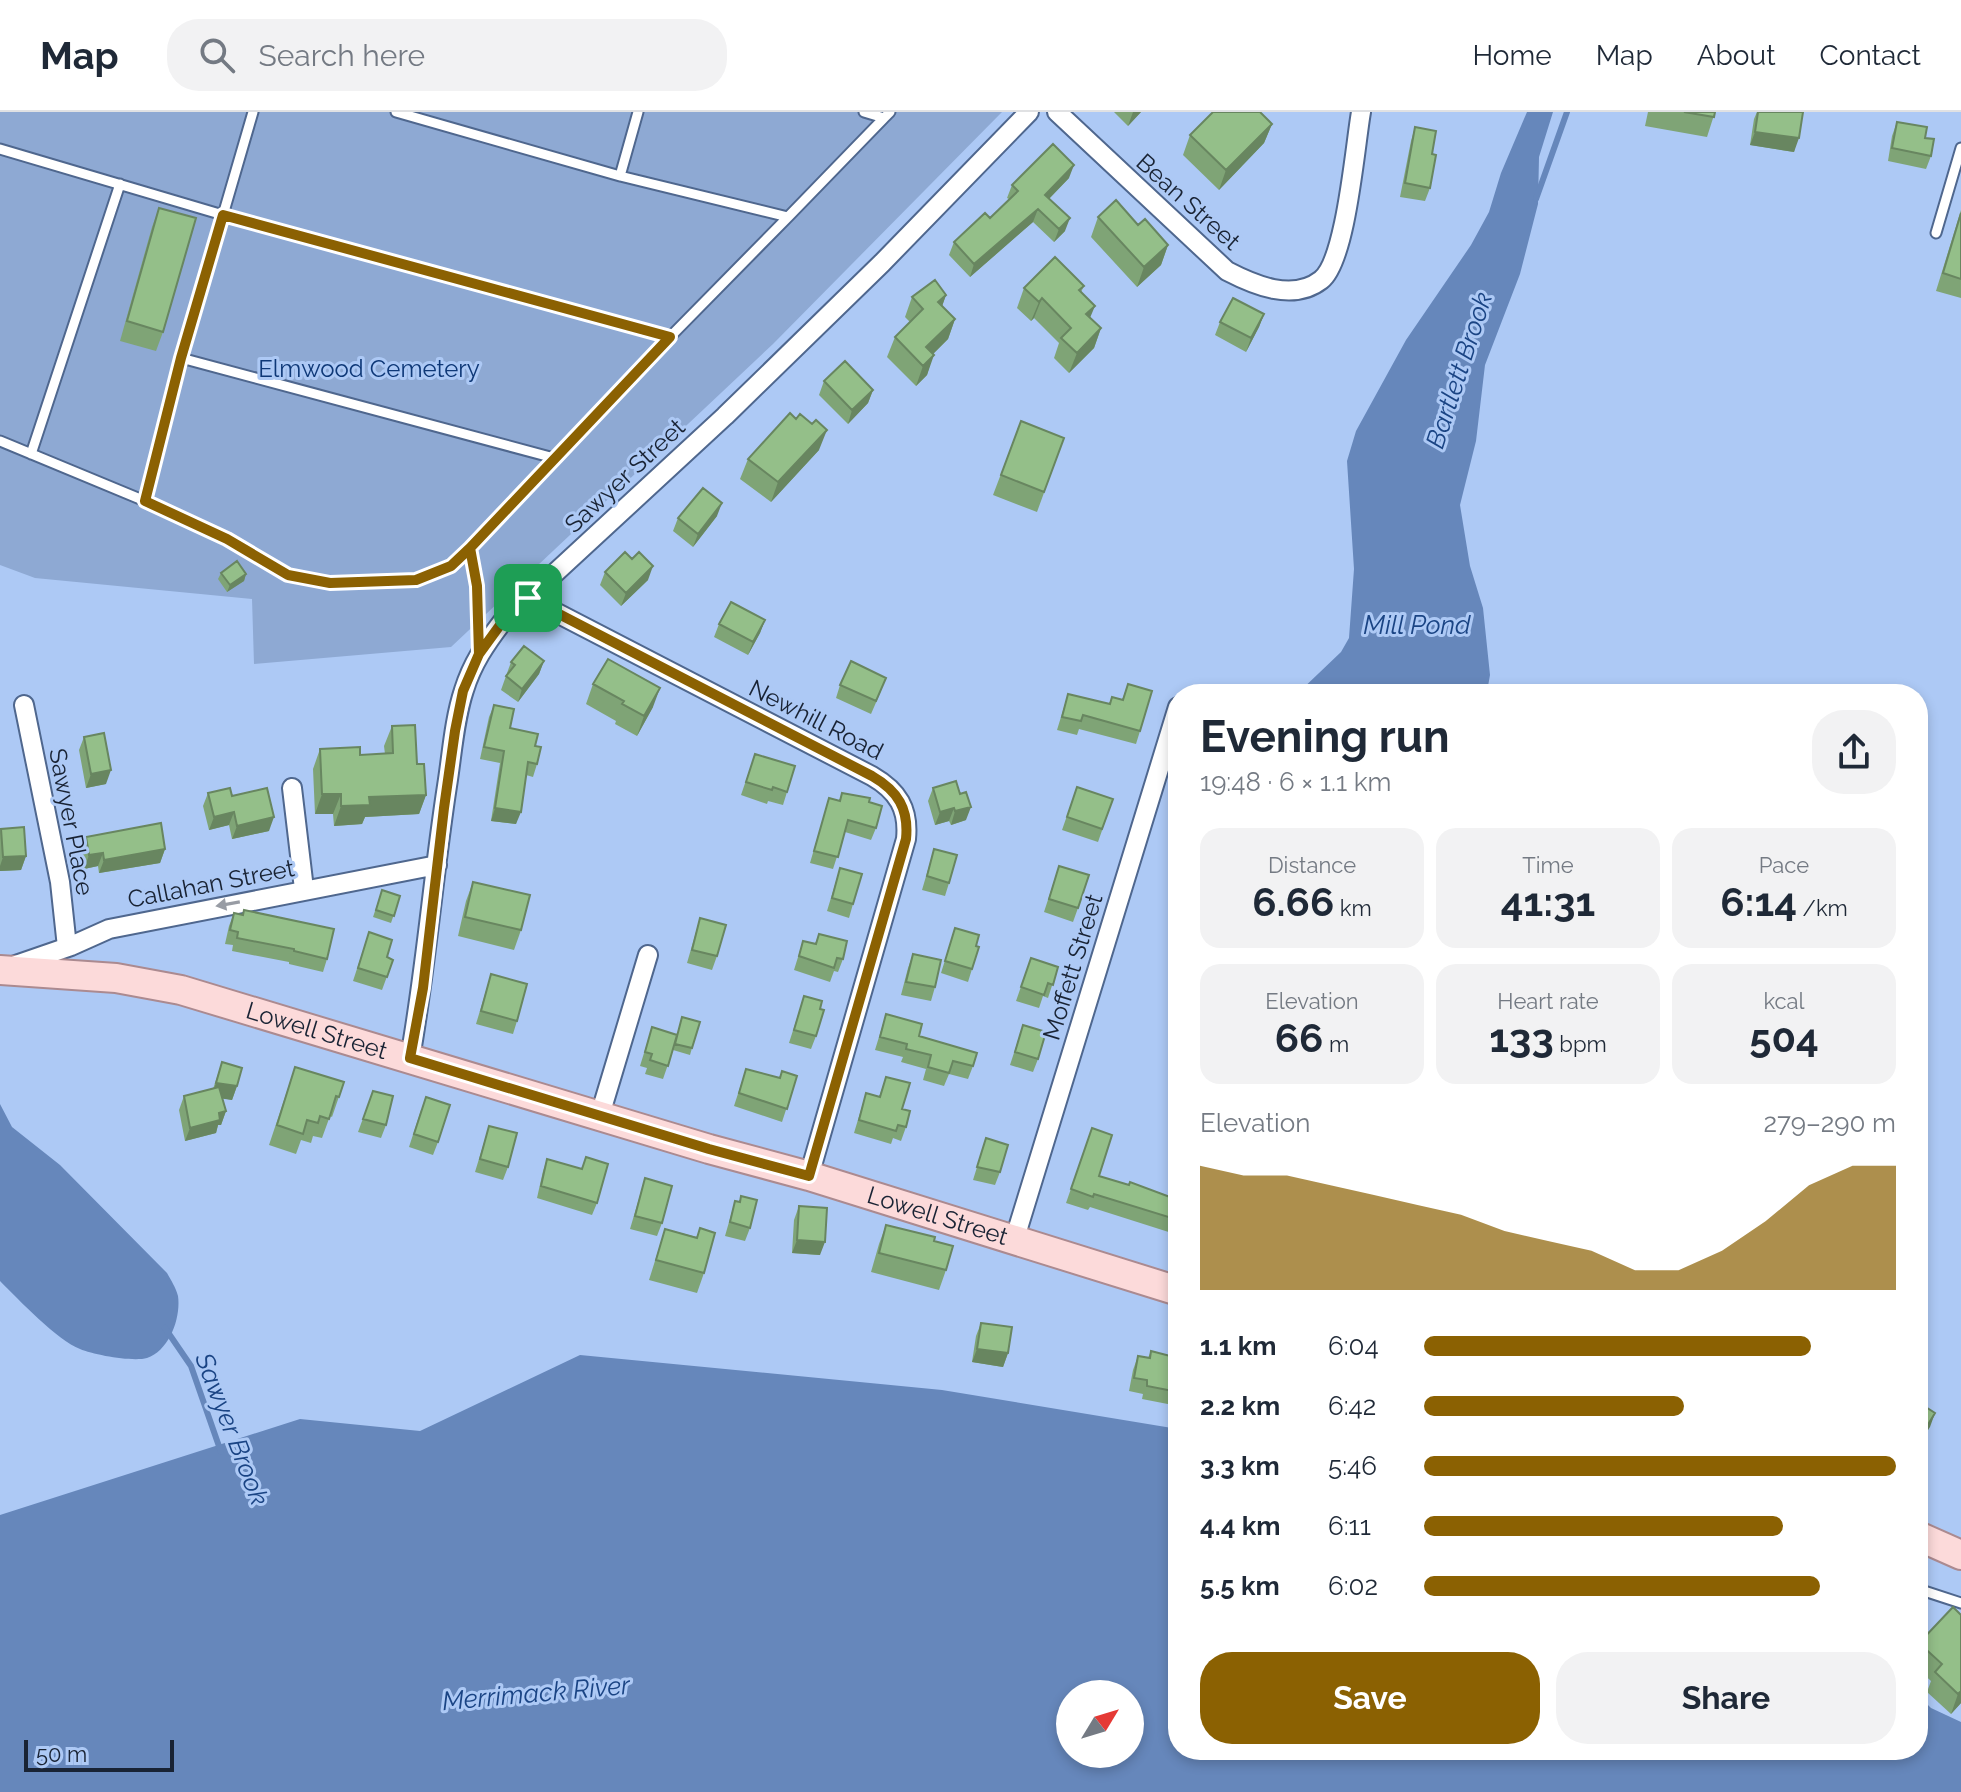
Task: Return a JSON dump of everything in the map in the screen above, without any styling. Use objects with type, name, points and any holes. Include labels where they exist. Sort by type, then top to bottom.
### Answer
[{"type":"main road","name":"Lowell Street","points":[[0,970],[116,978],[181,990],[809,1176],[1168,1288]]},
{"type":"main road","points":[[1928,1540],[1961,1555]]},
{"type":"street","name":"Sawyer Street","points":[[410,1058],[423,988],[437,865],[463,691],[479,654],[503,621],[811,333],[1029,112]]},
{"type":"street","name":"Bean Street","points":[[1057,112],[1227,271],[1251,284],[1277,290],[1302,289],[1323,279],[1336,254],[1361,112]]},
{"type":"street","name":"Newhill Road","points":[[528,598],[872,776],[889,786],[901,801],[907,819],[906,839],[809,1176]]},
{"type":"street","name":"Sawyer Place","points":[[24,705],[60,882],[67,947]]},
{"type":"street","name":"Moffett Street","points":[[1014,1241],[1168,740]]},
{"type":"street","points":[[292,788],[304,889]]},
{"type":"street","name":"Callahan Street","points":[[0,970],[109,929],[437,865]]},
{"type":"street","points":[[600,1115],[648,955]]},
{"type":"lane","points":[[145,501],[181,358],[253,112]]},
{"type":"lane","points":[[396,112],[620,176],[788,217]]},
{"type":"lane","points":[[620,176],[638,112]]},
{"type":"lane","points":[[864,112],[887,115]]},
{"type":"lane","points":[[0,441],[227,539],[288,575],[330,583],[416,580],[451,566],[470,548],[887,115]]},
{"type":"lane","points":[[1936,233],[1961,148]]},
{"type":"lane","points":[[0,149],[223,215],[670,337]]},
{"type":"lane","points":[[31,454],[120,184]]},
{"type":"lane","points":[[181,358],[554,458]]},
{"type":"lane","points":[[470,548],[477,586],[479,654]]},
{"type":"lane","points":[[1928,1592],[1961,1603]]},
{"type":"green space","name":"Elmwood Cemetery","points":[[0,112],[1002,112],[773,344],[451,647],[254,664],[252,599],[35,578],[0,565]]},
{"type":"water","name":"Mill Pond","points":[[1527,112],[1553,112],[1539,157],[1538,204],[1520,274],[1485,365],[1476,441],[1460,505],[1470,566],[1483,608],[1488,684],[1307,684],[1341,652],[1349,638],[1354,569],[1347,461],[1356,431],[1406,340],[1471,245],[1489,212],[1501,173]]},
{"type":"water","points":[[0,1104],[12,1127],[60,1165],[167,1273],[178,1296],[178,1313],[168,1340],[155,1354],[133,1359],[104,1356],[71,1345],[0,1281]]},
{"type":"water","name":"Merrimack River","points":[[580,1355],[942,1390],[1168,1427],[1168,1760],[1928,1760],[1928,1705],[1961,1722],[1961,1792],[0,1792],[0,1515],[300,1419],[420,1431]]},
{"type":"building","points":[[1213,112],[1260,112],[1272,124],[1226,170],[1190,135]]},
{"type":"building","points":[[1684,112],[1715,112],[1714,117]]},
{"type":"building","points":[[1758,112],[1803,112],[1799,138],[1755,132]]},
{"type":"building","points":[[1897,122],[1927,127],[1925,138],[1934,139],[1931,156],[1892,148]]},
{"type":"building","points":[[1415,127],[1436,131],[1432,154],[1436,155],[1430,188],[1405,183]]},
{"type":"building","points":[[1053,144],[1074,165],[1045,195],[1070,218],[1059,229],[1038,209],[974,264],[954,242],[985,213],[990,218],[1018,191],[1012,185]]},
{"type":"building","points":[[1116,200],[1138,225],[1145,219],[1168,245],[1144,267],[1098,217]]},
{"type":"building","points":[[159,208],[196,218],[163,332],[127,321]]},
{"type":"building","points":[[1961,213],[1961,279],[1943,273]]},
{"type":"building","points":[[1055,257],[1084,286],[1079,290],[1095,306],[1086,314],[1101,328],[1077,353],[1061,338],[1071,328],[1042,298],[1039,302],[1024,288]]},
{"type":"building","points":[[935,280],[946,295],[938,302],[955,319],[926,347],[934,355],[923,366],[895,337],[923,309],[912,297]]},
{"type":"building","points":[[1233,298],[1264,314],[1251,338],[1220,322]]},
{"type":"building","points":[[845,361],[873,390],[852,410],[824,381]]},
{"type":"building","points":[[790,413],[796,419],[800,414],[812,424],[816,420],[827,430],[778,482],[748,459]]},
{"type":"building","points":[[1021,421],[1064,438],[1044,492],[1001,475]]},
{"type":"building","points":[[703,488],[722,503],[698,534],[678,518]]},
{"type":"building","points":[[625,552],[632,559],[639,552],[653,566],[626,593],[605,572]]},
{"type":"building","points":[[237,561],[246,574],[230,585],[221,573]]},
{"type":"building","points":[[731,602],[765,620],[753,642],[719,624]]},
{"type":"building","points":[[524,646],[544,661],[522,689],[506,676],[515,665],[511,662]]},
{"type":"building","points":[[608,659],[660,688],[644,716],[593,684]]},
{"type":"building","points":[[851,661],[886,678],[876,701],[840,685]]},
{"type":"building","points":[[1128,684],[1152,691],[1140,731],[1083,715],[1081,721],[1062,717],[1068,694],[1110,704],[1112,697],[1123,700]]},
{"type":"building","points":[[494,705],[514,709],[510,728],[538,734],[535,746],[541,747],[537,764],[528,762],[521,812],[495,808],[504,751],[484,747]]},
{"type":"building","points":[[415,725],[417,764],[424,764],[426,795],[369,797],[370,805],[341,806],[341,794],[322,794],[320,749],[360,747],[360,755],[393,753],[392,726]]},
{"type":"building","points":[[104,733],[111,770],[91,774],[84,737]]},
{"type":"building","points":[[755,754],[795,766],[787,792],[746,782]]},
{"type":"building","points":[[956,781],[960,794],[966,792],[971,807],[940,812],[933,788]]},
{"type":"building","points":[[1077,787],[1113,799],[1102,829],[1067,817]]},
{"type":"building","points":[[230,788],[232,796],[267,788],[274,817],[237,826],[234,812],[214,817],[208,793]]},
{"type":"building","points":[[842,793],[870,798],[869,802],[882,806],[876,828],[848,820],[838,857],[814,851],[829,798],[840,801]]},
{"type":"building","points":[[161,823],[165,849],[104,860],[103,853],[89,855],[86,837]]},
{"type":"building","points":[[24,827],[26,856],[3,857],[1,829]]},
{"type":"building","points":[[934,849],[957,855],[949,883],[927,876]]},
{"type":"building","points":[[1059,866],[1089,875],[1078,908],[1049,899]]},
{"type":"building","points":[[840,868],[862,874],[853,904],[832,898]]},
{"type":"building","points":[[473,882],[530,895],[521,930],[465,917]]},
{"type":"building","points":[[382,890],[400,896],[394,916],[376,910]]},
{"type":"building","points":[[244,910],[334,929],[327,959],[237,938],[238,932],[230,930],[234,913],[243,915]]},
{"type":"building","points":[[700,918],[726,925],[717,956],[692,950]]},
{"type":"building","points":[[955,928],[979,935],[976,946],[979,947],[972,969],[945,961]]},
{"type":"building","points":[[369,932],[392,940],[387,957],[393,960],[387,977],[358,968]]},
{"type":"building","points":[[819,934],[847,941],[843,959],[837,958],[834,968],[799,956],[803,941],[816,944]]},
{"type":"building","points":[[913,954],[941,960],[935,987],[906,982]]},
{"type":"building","points":[[1031,958],[1058,967],[1053,985],[1048,983],[1044,995],[1021,987]]},
{"type":"building","points":[[491,974],[527,984],[517,1021],[481,1011]]},
{"type":"building","points":[[804,996],[822,1001],[820,1009],[824,1010],[816,1036],[794,1030]]},
{"type":"building","points":[[886,1014],[922,1024],[919,1036],[977,1053],[973,1066],[953,1061],[949,1073],[928,1067],[931,1055],[906,1049],[907,1044],[880,1037]]},
{"type":"building","points":[[682,1017],[700,1022],[692,1048],[675,1044]]},
{"type":"building","points":[[1023,1025],[1046,1032],[1038,1059],[1015,1052]]},
{"type":"building","points":[[652,1027],[677,1035],[668,1066],[650,1060],[652,1054],[645,1052]]},
{"type":"building","points":[[222,1062],[242,1068],[237,1086],[216,1083]]},
{"type":"building","points":[[295,1067],[344,1082],[329,1119],[320,1116],[318,1123],[307,1120],[303,1134],[277,1125]]},
{"type":"building","points":[[746,1069],[780,1078],[782,1071],[797,1076],[787,1109],[739,1093]]},
{"type":"building","points":[[886,1077],[910,1083],[902,1109],[910,1111],[906,1127],[898,1125],[896,1131],[859,1120],[866,1093],[880,1097]]},
{"type":"building","points":[[219,1087],[226,1111],[219,1113],[220,1120],[190,1128],[184,1096]]},
{"type":"building","points":[[373,1091],[393,1096],[386,1125],[363,1119]]},
{"type":"building","points":[[426,1097],[450,1105],[438,1142],[414,1134]]},
{"type":"building","points":[[489,1126],[517,1133],[508,1167],[480,1159]]},
{"type":"building","points":[[1092,1128],[1112,1135],[1099,1176],[1129,1185],[1130,1182],[1168,1196],[1168,1217],[1094,1194],[1093,1197],[1071,1189]]},
{"type":"building","points":[[986,1138],[1008,1145],[1000,1172],[977,1167]]},
{"type":"building","points":[[586,1157],[608,1164],[597,1203],[541,1186],[547,1159],[582,1169]]},
{"type":"building","points":[[645,1178],[672,1186],[662,1223],[635,1216]]},
{"type":"building","points":[[741,1196],[757,1200],[750,1228],[730,1222],[735,1201],[740,1202]]},
{"type":"building","points":[[799,1206],[827,1208],[825,1242],[797,1240]]},
{"type":"building","points":[[886,1225],[935,1237],[934,1241],[953,1246],[946,1270],[879,1253]]},
{"type":"building","points":[[700,1228],[715,1233],[704,1273],[656,1260],[665,1229],[697,1238]]},
{"type":"building","points":[[981,1323],[1012,1327],[1008,1353],[977,1349]]},
{"type":"building","points":[[1151,1351],[1168,1355],[1168,1390],[1147,1386],[1147,1380],[1134,1378],[1138,1356],[1150,1358]]},
{"type":"building","points":[[1928,1408],[1935,1413],[1928,1425]]},
{"type":"building","points":[[1953,1607],[1961,1615],[1961,1691],[1958,1694],[1935,1672],[1942,1664],[1928,1651],[1928,1633]]},
{"type":"waterway","name":"Bartlett Brook","points":[[1536,199],[1567,112]]},
{"type":"waterway","name":"Sawyer Brook","points":[[165,1328],[191,1366],[221,1452]]},
{"type":"route","points":[[528,598],[503,621],[479,654],[477,586],[470,548],[670,337],[540,299],[223,215],[181,358],[145,501],[227,539],[288,575],[330,583],[416,580],[451,566],[470,548],[477,586],[479,654],[463,691],[455,731],[423,988],[410,1058],[709,1149],[809,1176],[906,839],[907,819],[901,801],[889,786],[872,776],[528,598]]}]
